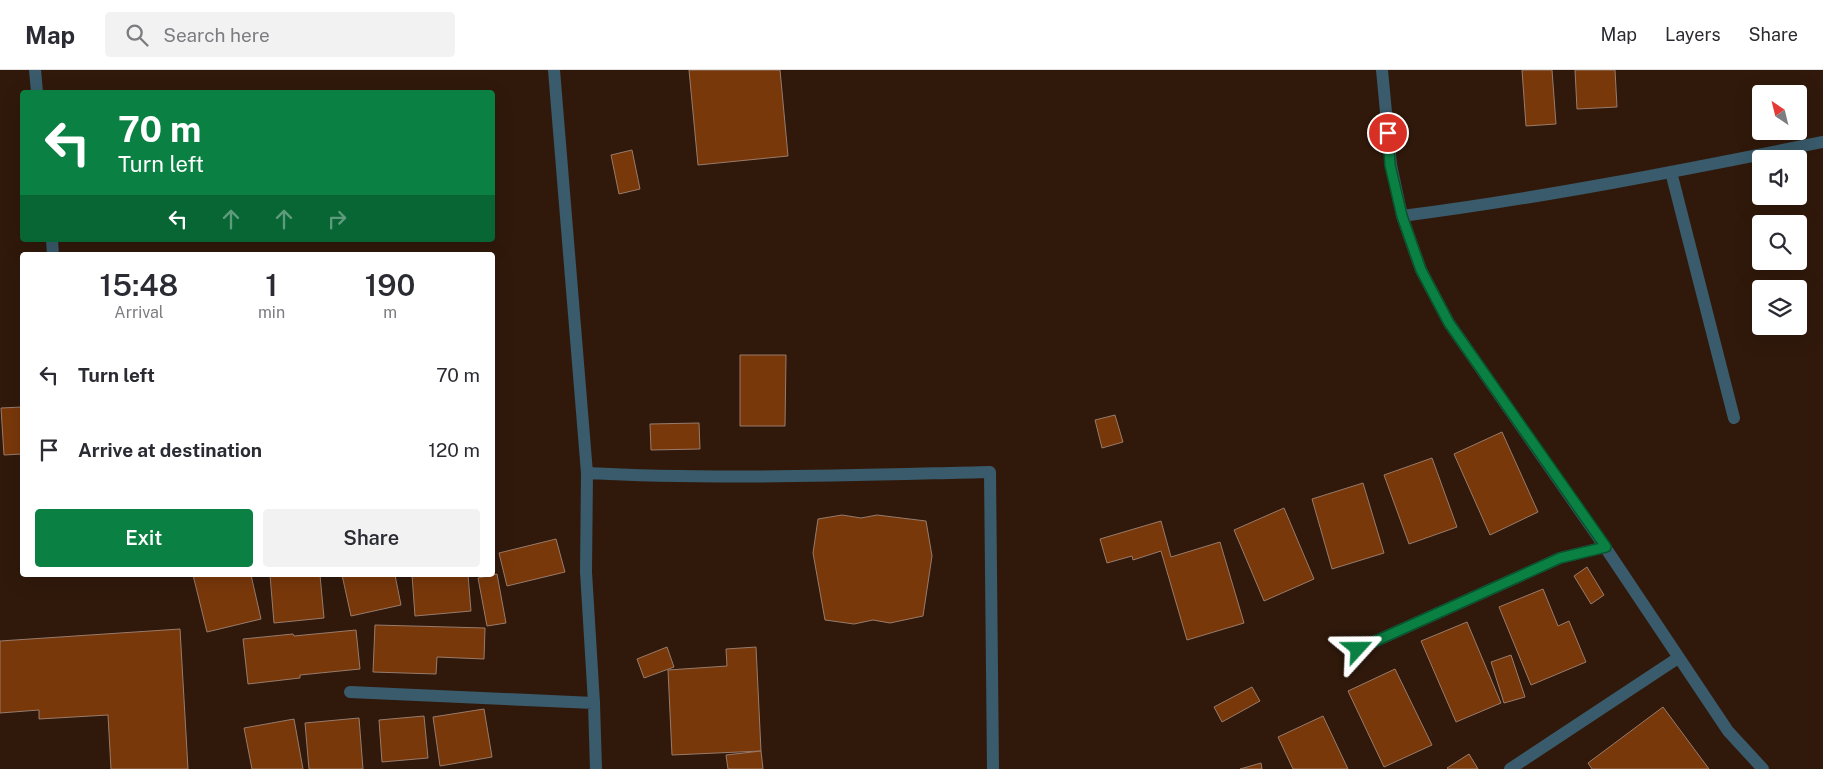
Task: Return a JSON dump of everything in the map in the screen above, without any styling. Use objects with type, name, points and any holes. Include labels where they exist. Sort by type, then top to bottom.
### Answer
[{"type":"street","points":[[35,70],[37,90]]},
{"type":"street","points":[[554,70],[587,473],[586,572],[596,769]]},
{"type":"street","points":[[1382,70],[1390,165],[1402,216],[1421,270],[1449,323],[1606,547],[1728,731],[1763,769]]},
{"type":"street","points":[[1402,216],[1456,209],[1671,172],[1823,142]]},
{"type":"street","points":[[1671,172],[1734,418]]},
{"type":"street","points":[[587,473],[659,477],[732,477],[990,472],[993,769]]},
{"type":"street","points":[[1358,649],[1560,558],[1606,547]]},
{"type":"street","points":[[1510,769],[1678,658]]},
{"type":"street","points":[[350,692],[594,703]]},
{"type":"building","points":[[689,70],[780,70],[788,156],[698,165]]},
{"type":"building","points":[[1522,70],[1552,70],[1556,124],[1526,126]]},
{"type":"building","points":[[1575,70],[1615,70],[1617,107],[1577,109]]},
{"type":"building","points":[[632,150],[640,189],[619,194],[611,155]]},
{"type":"building","points":[[740,355],[786,355],[785,426],[740,426]]},
{"type":"building","points":[[20,407],[20,454],[4,455],[1,408]]},
{"type":"building","points":[[1115,415],[1123,442],[1102,448],[1095,420]]},
{"type":"building","points":[[699,423],[700,449],[651,450],[650,424]]},
{"type":"building","points":[[1502,432],[1538,512],[1490,535],[1454,454]]},
{"type":"building","points":[[1432,458],[1457,527],[1409,544],[1384,475]]},
{"type":"building","points":[[1363,483],[1384,553],[1332,569],[1312,499]]},
{"type":"building","points":[[1284,508],[1314,579],[1264,601],[1234,530]]},
{"type":"building","points":[[842,515],[861,518],[877,515],[926,521],[932,556],[923,616],[890,623],[873,620],[854,624],[825,620],[813,553],[818,519]]},
{"type":"building","points":[[1161,521],[1171,557],[1220,542],[1244,623],[1187,640],[1161,551],[1133,560],[1132,556],[1107,563],[1100,539]]},
{"type":"building","points":[[556,539],[565,572],[507,586],[499,553]]},
{"type":"building","points":[[1587,567],[1604,595],[1591,604],[1574,576]]},
{"type":"building","points":[[497,574],[506,623],[487,626],[478,578],[495,577]]},
{"type":"building","points":[[193,577],[251,577],[261,619],[207,632]]},
{"type":"building","points":[[270,577],[320,577],[324,618],[274,623]]},
{"type":"building","points":[[342,577],[395,577],[401,605],[351,616]]},
{"type":"building","points":[[412,577],[468,577],[471,611],[415,616]]},
{"type":"building","points":[[1543,589],[1558,626],[1569,621],[1586,662],[1531,685],[1499,607]]},
{"type":"building","points":[[1467,622],[1501,703],[1456,722],[1421,641]]},
{"type":"building","points":[[375,625],[485,628],[484,659],[437,657],[436,674],[373,672]]},
{"type":"building","points":[[180,629],[188,769],[111,769],[108,715],[39,719],[39,710],[0,713],[0,641]]},
{"type":"building","points":[[356,630],[360,669],[300,675],[300,678],[248,684],[243,639]]},
{"type":"building","points":[[667,647],[674,667],[644,678],[637,659]]},
{"type":"building","points":[[756,647],[761,751],[672,755],[668,670],[727,666],[726,649]]},
{"type":"building","points":[[1511,655],[1525,697],[1504,703],[1491,662]]},
{"type":"building","points":[[1395,669],[1432,745],[1384,767],[1348,691]]},
{"type":"building","points":[[1252,687],[1260,701],[1222,722],[1214,707]]},
{"type":"building","points":[[1663,707],[1709,769],[1592,769],[1588,763]]},
{"type":"building","points":[[484,709],[492,757],[440,766],[433,717]]},
{"type":"building","points":[[424,716],[428,758],[382,762],[379,720]]},
{"type":"building","points":[[1323,716],[1348,769],[1293,769],[1278,737]]},
{"type":"building","points":[[359,718],[363,769],[309,769],[305,723]]},
{"type":"building","points":[[294,719],[303,769],[252,769],[244,728]]},
{"type":"building","points":[[761,751],[763,769],[728,769],[726,755]]},
{"type":"building","points":[[1469,754],[1478,769],[1447,768]]},
{"type":"building","points":[[1261,763],[1262,769],[1240,769]]},
{"type":"route","points":[[1358,649],[1560,558],[1606,547],[1449,323],[1421,270],[1402,216],[1390,165],[1388,133]]}]
